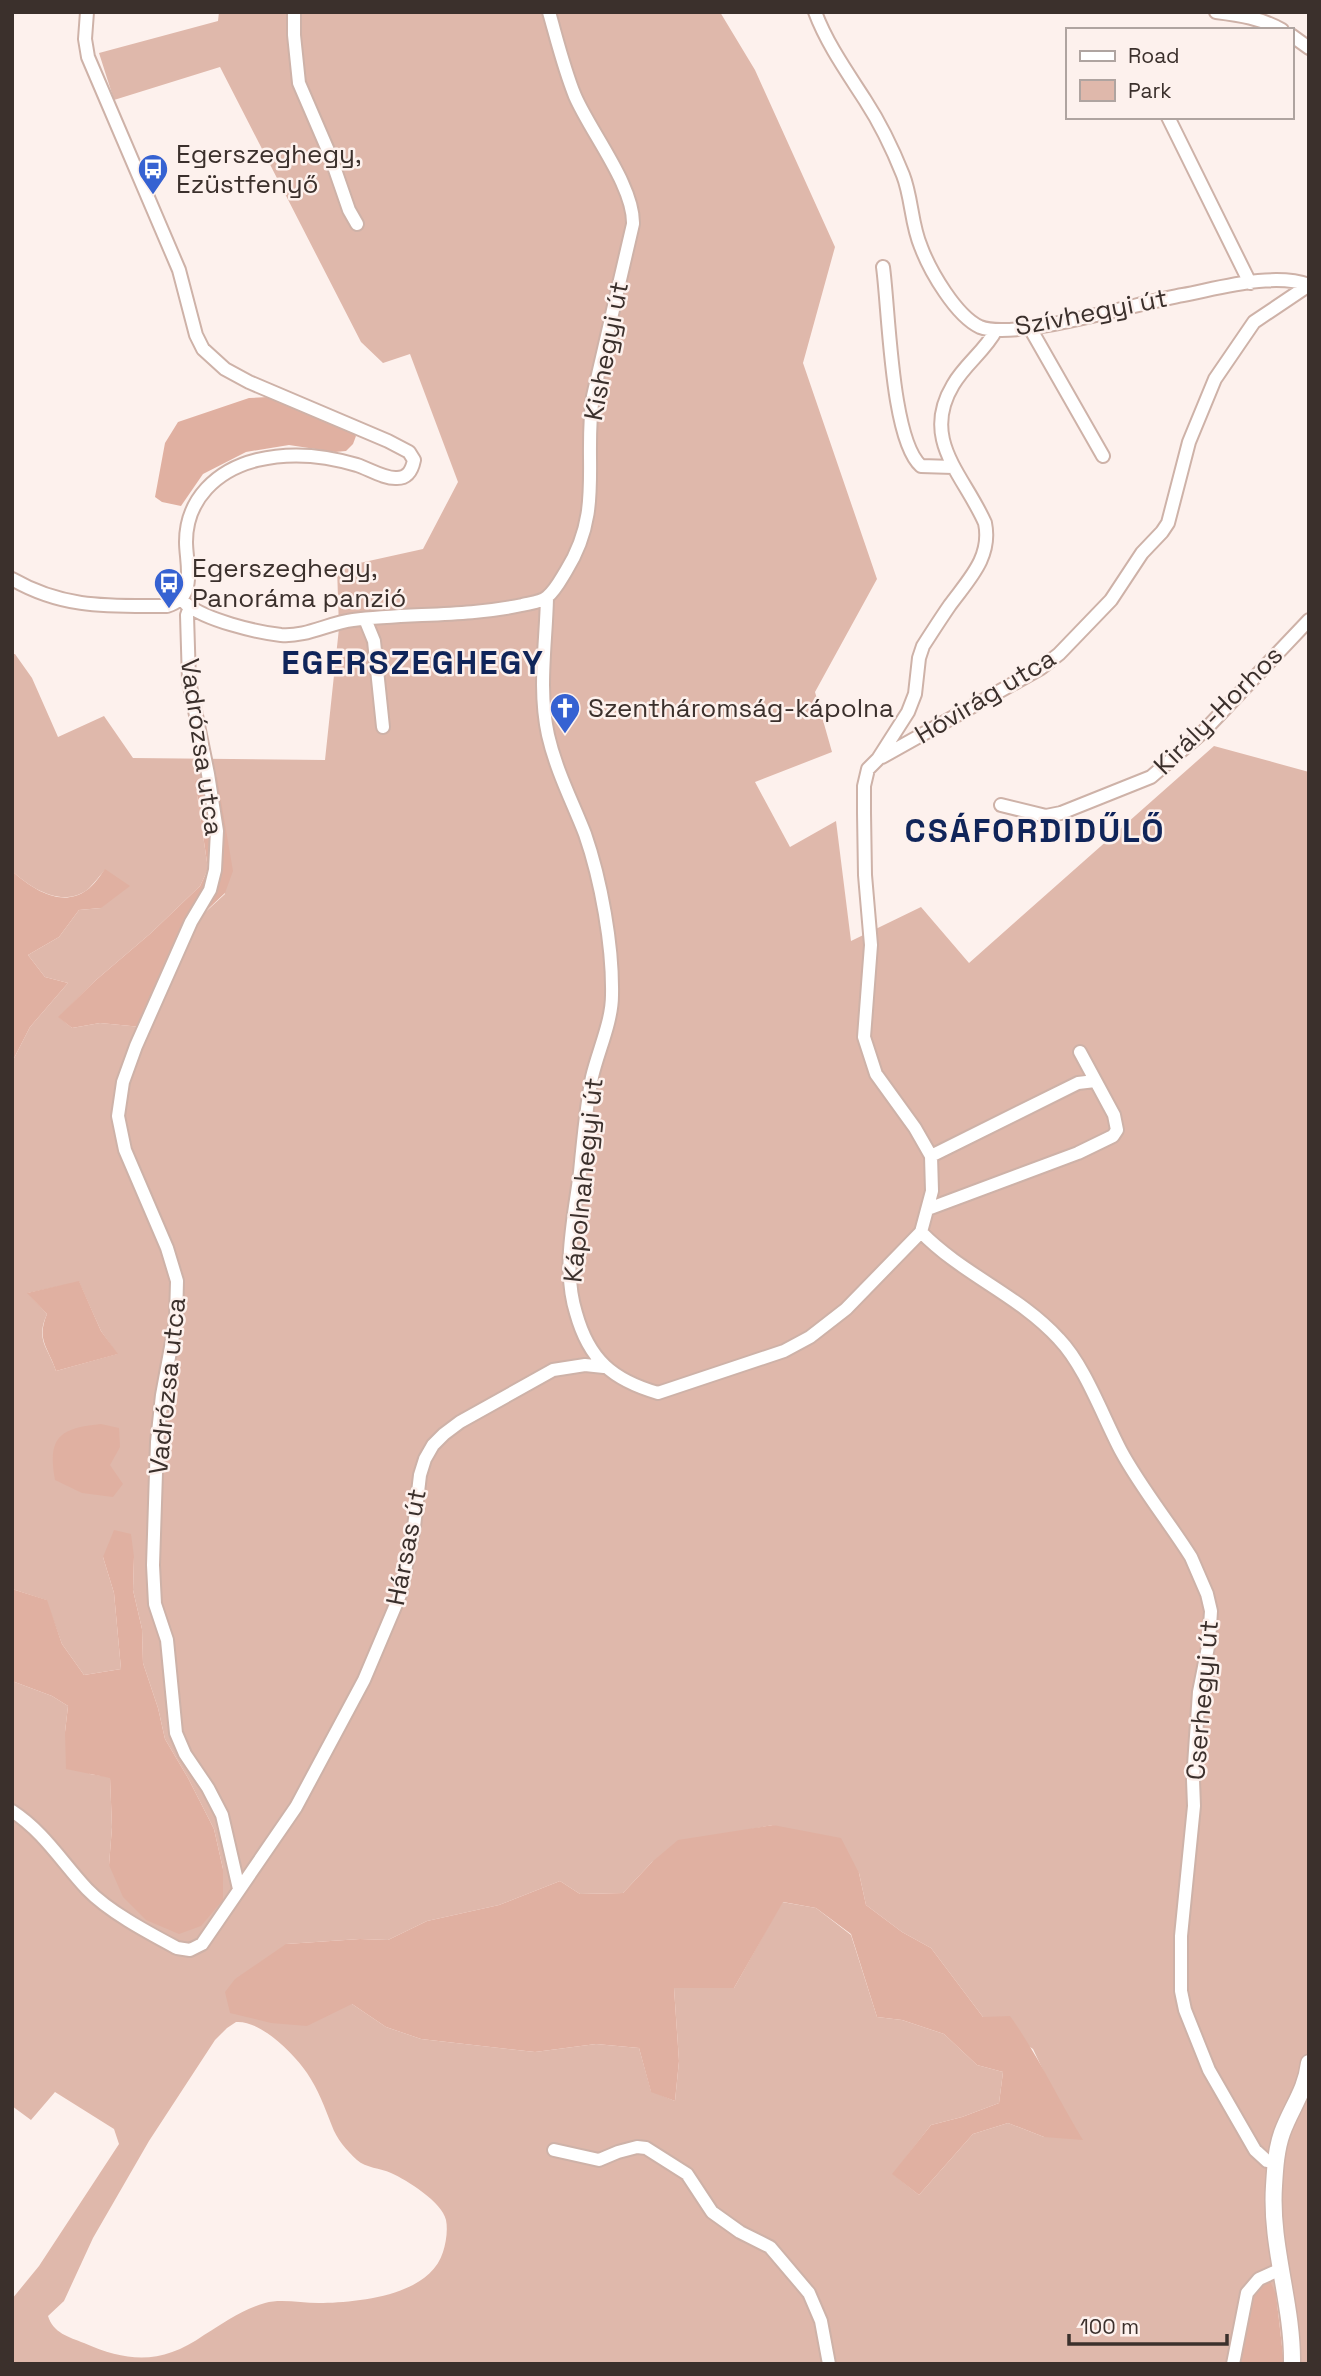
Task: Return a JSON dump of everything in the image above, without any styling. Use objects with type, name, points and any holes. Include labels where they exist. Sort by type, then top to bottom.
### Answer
[{"type":"main road","points":[[1292,2364],[1290,2329],[1274,2211],[1276,2162],[1281,2136],[1303,2091],[1309,2063]]},
{"type":"street","points":[[295,12],[294,35],[299,83],[357,224]]},
{"type":"street","name":"Kishegyi út","points":[[547,598],[571,563],[588,519],[589,419],[633,224],[633,212],[625,189],[576,96],[549,12]]},
{"type":"street","name":"Szívhegyi út","points":[[816,12],[827,37],[878,123],[903,174],[908,188],[914,228],[935,276],[967,318],[982,327],[996,330],[1030,328],[1169,297],[1250,283],[1296,280],[1309,285]]},
{"type":"street","points":[[1216,12],[1243,15],[1278,28]]},
{"type":"street","name":"Vadrózsa utca","points":[[86,19],[85,39],[92,69],[179,270],[196,335],[203,349],[236,375],[388,441],[409,452],[414,460],[409,473],[401,478],[321,456],[292,455],[247,463],[224,474],[201,494],[188,518],[185,603],[189,681],[217,831],[215,870],[210,890],[191,922],[136,1046],[123,1082],[118,1116],[125,1150],[167,1248],[177,1281],[176,1320],[162,1395],[157,1442],[153,1565],[155,1604],[167,1640],[176,1732],[185,1754],[222,1815],[239,1889]]},
{"type":"street","points":[[1293,36],[1309,48]]},
{"type":"street","points":[[1169,119],[1250,283]]},
{"type":"street","points":[[883,267],[894,384],[910,448],[914,459],[921,466],[953,467]]},
{"type":"street","name":"Hóvirág utca","points":[[878,759],[1041,668],[1097,616],[1142,553],[1168,523],[1189,442],[1215,379],[1232,352],[1254,322],[1309,285]]},
{"type":"street","points":[[1030,328],[1103,456]]},
{"type":"street","name":"Kápolnahegyi út","points":[[547,598],[543,707],[555,762],[584,832],[599,882],[611,962],[612,998],[592,1079],[569,1274],[576,1314],[583,1333],[604,1367],[639,1388],[658,1393],[785,1351],[810,1337],[832,1322],[921,1232],[932,1191],[931,1156],[915,1128],[876,1074],[864,1037],[871,945],[865,875],[864,786],[868,769],[878,759],[912,704],[923,646],[970,580],[985,549],[985,523],[953,467],[942,439],[944,406],[954,383],[996,330]]},
{"type":"street","points":[[12,579],[55,599],[79,604],[167,606],[185,603],[231,623],[283,635],[299,634],[351,620],[505,609],[547,598]]},
{"type":"street","points":[[365,619],[374,641],[383,727]]},
{"type":"street","name":"Király-Horhos","points":[[1001,805],[1046,816],[1061,813],[1151,777],[1203,732],[1309,620]]},
{"type":"street","points":[[928,1209],[1078,1153],[1113,1136],[1118,1130],[1114,1115],[1080,1052]]},
{"type":"street","points":[[931,1156],[1078,1083],[1096,1081]]},
{"type":"street","name":"Cserhegyi út","points":[[921,1232],[956,1264],[1030,1310],[1061,1341],[1076,1363],[1121,1451],[1191,1557],[1200,1576],[1211,1611],[1209,1642],[1199,1692],[1193,1780],[1194,1806],[1181,1936],[1181,1991],[1185,2010],[1209,2070],[1255,2150],[1267,2161],[1276,2162]]},
{"type":"street","name":"Hársas út","points":[[12,1811],[37,1829],[88,1890],[109,1909],[177,1948],[190,1950],[202,1944],[296,1807],[364,1681],[400,1595],[414,1527],[420,1475],[433,1445],[460,1422],[553,1370],[577,1366],[604,1367]]},
{"type":"street","points":[[554,2150],[599,2160],[618,2152],[646,2148],[687,2174],[712,2212],[740,2232],[770,2247],[808,2293],[821,2320],[829,2364]]},
{"type":"street","points":[[1233,2364],[1247,2293],[1259,2280],[1281,2269]]},
{"type":"green space","points":[[219,12],[720,12],[755,70],[835,247],[803,363],[877,579],[815,692],[832,752],[755,782],[790,847],[836,821],[851,941],[921,907],[969,963],[1214,746],[1309,772],[1309,2364],[1284,2364],[1276,2294],[1237,2364],[12,2364],[12,2299],[39,2266],[119,2144],[114,2129],[55,2092],[31,2120],[12,2106],[12,1681],[52,1696],[68,1706],[65,1732],[90,1774],[110,1777],[112,1827],[109,1865],[222,1900],[223,1869],[214,1829],[165,1739],[143,1663],[142,1629],[133,1590],[134,1557],[103,1557],[114,1593],[121,1669],[84,1675],[62,1644],[46,1600],[12,1589],[12,1062],[30,1027],[68,983],[45,977],[28,955],[59,937],[79,910],[101,908],[105,870],[87,890],[67,897],[47,894],[12,871],[12,654],[15,654],[32,678],[58,737],[104,716],[133,758],[325,760],[339,628],[337,568],[423,549],[458,482],[410,354],[383,363],[361,342],[220,67],[114,100],[99,53],[218,21]],"holes":[[[195,781],[225,894],[188,928],[141,1027],[100,1023],[72,1028],[59,1017],[200,886],[208,869]],[[79,1282],[101,1331],[117,1354],[56,1371],[42,1337],[47,1314],[28,1293]],[[773,1825],[859,1873],[866,1905],[902,1932],[931,1948],[983,2017],[1033,2049],[1051,2087],[1044,2137],[1008,2123],[973,2134],[919,2195],[893,2174],[931,2125],[999,2103],[1003,2072],[977,2065],[944,2034],[902,2020],[877,2017],[851,1935],[816,1908],[782,1902],[734,1988],[674,1988],[679,2061],[675,2101],[651,2091],[639,2048],[596,2044],[535,2052],[421,2039],[386,2027],[352,2004],[286,1944],[388,1940],[427,1921],[499,1905],[560,1881],[580,1894],[623,1893],[652,1862],[730,1833]],[[236,2022],[246,2023],[256,2026],[276,2040],[307,2073],[336,2135],[349,2153],[365,2165],[387,2171],[406,2181],[438,2206],[446,2220],[447,2232],[443,2252],[436,2266],[424,2278],[409,2287],[374,2298],[323,2303],[279,2301],[257,2306],[233,2317],[189,2344],[160,2356],[131,2357],[116,2354],[62,2334],[50,2322],[48,2316],[64,2301],[93,2238],[149,2141],[215,2040]]]},
{"type":"shaded area","points":[[268,397],[349,430],[356,436],[353,444],[346,451],[335,452],[289,445],[246,452],[203,474],[181,506],[162,502],[155,497],[165,443],[178,422],[249,398]]},
{"type":"shaded area","points":[[217,777],[233,871],[225,893],[188,928],[141,1027],[100,1023],[72,1028],[58,1017],[200,886],[208,869],[195,781]]},
{"type":"shaded area","points":[[105,869],[130,886],[101,908],[79,910],[59,937],[28,955],[45,977],[68,983],[30,1027],[12,1062],[12,871],[47,894],[67,897],[87,890]]},
{"type":"shaded area","points":[[79,1281],[101,1331],[118,1354],[56,1371],[43,1337],[47,1314],[27,1293]]},
{"type":"shaded area","points":[[101,1424],[119,1428],[120,1447],[110,1465],[123,1484],[113,1497],[82,1493],[55,1480],[53,1454],[60,1437],[75,1428]]},
{"type":"shaded area","points":[[114,1530],[131,1534],[134,1557],[133,1590],[142,1629],[143,1663],[165,1739],[214,1829],[223,1869],[223,1900],[201,1926],[179,1934],[146,1920],[123,1897],[109,1865],[112,1827],[110,1778],[66,1769],[65,1732],[68,1706],[52,1696],[12,1681],[12,1589],[47,1600],[62,1644],[84,1675],[121,1669],[114,1593],[103,1557]]},
{"type":"shaded area","points":[[773,1825],[841,1838],[859,1873],[866,1905],[902,1932],[931,1948],[983,2017],[1010,2016],[1083,2140],[1044,2137],[1008,2123],[973,2134],[919,2195],[892,2174],[931,2125],[999,2103],[1003,2072],[977,2065],[944,2034],[902,2020],[877,2017],[851,1934],[816,1908],[783,1902],[734,1988],[674,1988],[679,2061],[675,2101],[651,2092],[639,2048],[596,2044],[535,2052],[421,2039],[386,2027],[352,2004],[307,2026],[271,2023],[230,2013],[225,1992],[235,1979],[286,1944],[388,1940],[427,1921],[499,1905],[560,1881],[580,1894],[623,1893],[652,1862],[678,1840]]},
{"type":"shaded area","points":[[1269,2279],[1276,2294],[1284,2364],[1237,2364],[1255,2287]]},
{"type":"place","name":"Egerszeghegy, Ezüstfenyő","points":[[153,196]]},
{"type":"place","name":"Egerszeghegy, Panoráma panzió","points":[[169,610]]},
{"type":"place","name":"Szentháromság-kápolna","points":[[565,735]]},
{"type":"district","name":"EGERSZEGHEGY","points":[[413,663]]},
{"type":"district","name":"CSÁFORDIDŰLŐ","points":[[1035,831]]}]
